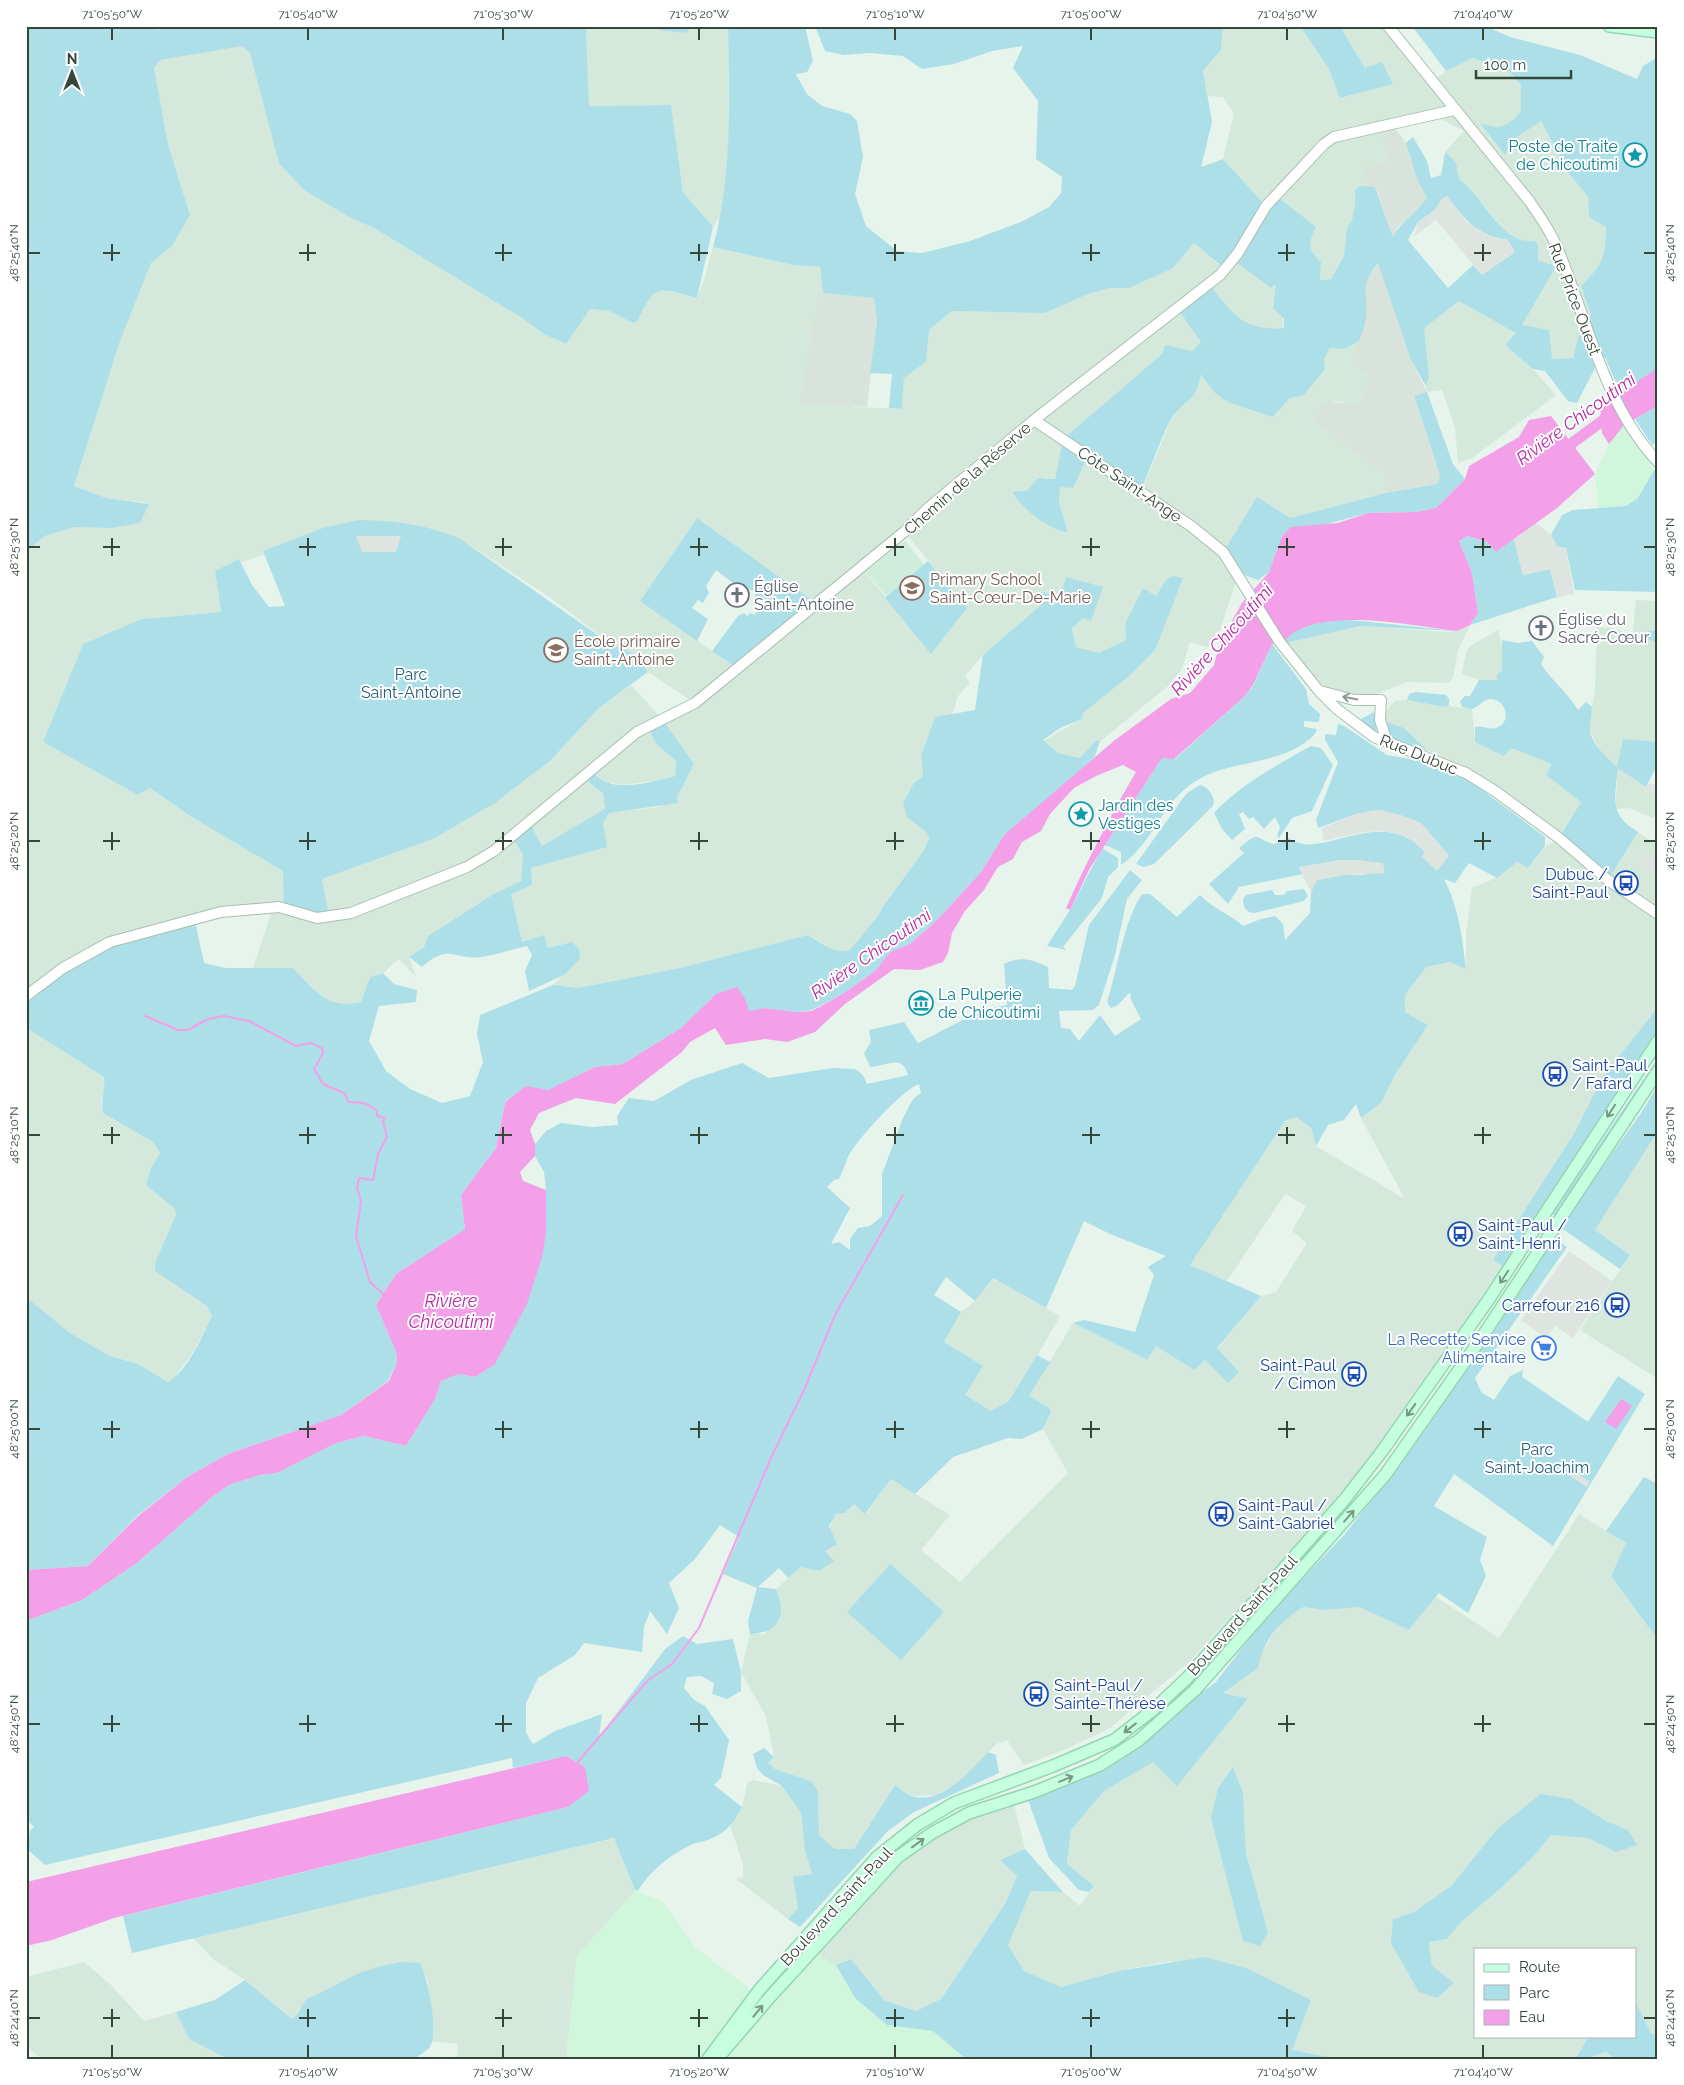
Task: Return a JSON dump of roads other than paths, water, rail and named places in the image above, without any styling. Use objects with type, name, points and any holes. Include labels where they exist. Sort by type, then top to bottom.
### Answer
[{"type":"main road","points":[[1609,26],[1658,32]]},
{"type":"main road","name":"Boulevard Saint-Paul","points":[[708,2059],[760,1989],[877,1857],[917,1825],[954,1803],[1053,1766],[1114,1740],[1153,1710],[1187,1678],[1345,1500],[1383,1450],[1489,1299],[1658,1041]]},
{"type":"main road","name":"Boulevard Saint-Paul","points":[[717,2059],[770,1996],[898,1857],[932,1833],[969,1813],[1034,1792],[1100,1765],[1139,1740],[1196,1690],[1384,1475],[1480,1340],[1658,1071]]},
{"type":"street","name":"Rue Price Ouest","points":[[1388,26],[1530,202],[1546,227],[1559,250],[1598,360],[1608,382],[1632,428],[1658,462]]},
{"type":"street","name":"Chemin de la Réserve","points":[[26,996],[63,968],[110,942],[229,911],[278,907],[317,918],[351,913],[467,867],[494,851],[637,732],[696,703],[904,532],[928,508],[1034,420],[1220,275],[1243,246],[1266,206],[1324,144],[1334,137],[1454,110]]},
{"type":"street","name":"Côte Saint-Ange","points":[[1034,420],[1192,526],[1223,552]]},
{"type":"street","name":"Rue Dubuc","points":[[1223,552],[1279,641],[1319,691],[1337,709],[1374,737],[1466,773],[1559,838],[1608,880],[1658,914]]},
{"type":"street","points":[[1319,691],[1354,700],[1381,700],[1380,720],[1387,742]]},
{"type":"water","name":"Rivière Chicoutimi","points":[[1658,368],[1658,406],[1624,425],[1609,444],[1602,433],[1600,406]]},
{"type":"water","name":"Rivière Chicoutimi","points":[[1551,416],[1595,474],[1557,508],[1496,552],[1487,542],[1468,536],[1459,541],[1472,573],[1478,613],[1470,625],[1457,631],[1392,622],[1343,620],[1321,623],[1301,629],[1286,639],[1286,643],[1272,644],[1253,685],[1244,697],[1174,759],[1162,758],[1090,868],[1070,910],[1066,908],[1082,873],[1136,772],[1123,765],[1096,776],[1074,788],[1050,814],[1041,831],[1022,842],[1013,859],[998,867],[984,890],[965,911],[952,933],[948,953],[943,962],[920,970],[894,969],[845,1004],[815,1032],[787,1042],[765,1039],[726,1045],[715,1028],[690,1042],[682,1052],[615,1104],[576,1098],[539,1113],[530,1130],[535,1144],[535,1156],[520,1172],[523,1181],[546,1190],[546,1233],[542,1257],[527,1304],[495,1364],[475,1377],[459,1374],[441,1381],[435,1399],[406,1446],[364,1436],[336,1443],[277,1473],[260,1475],[229,1485],[211,1498],[137,1563],[82,1600],[26,1621],[26,1570],[88,1566],[137,1517],[187,1477],[228,1454],[341,1415],[389,1381],[397,1363],[396,1352],[376,1305],[396,1274],[465,1229],[461,1195],[496,1148],[505,1102],[526,1086],[548,1090],[595,1067],[623,1064],[681,1028],[716,994],[737,987],[745,998],[749,1011],[765,1008],[795,1012],[812,1011],[844,993],[875,971],[890,952],[910,944],[938,919],[981,872],[1004,835],[1115,740],[1171,699],[1190,693],[1214,665],[1220,642],[1242,603],[1269,572],[1282,536],[1291,527],[1338,523],[1368,513],[1415,512],[1436,508],[1465,479],[1469,466],[1519,437],[1529,420]]},
{"type":"water","points":[[1621,1399],[1632,1406],[1616,1429],[1605,1422]]},
{"type":"water","points":[[566,1756],[585,1767],[589,1791],[568,1807],[114,1918],[52,1940],[26,1946],[26,1882]]},
{"type":"waterway","name":"Rivière Chicoutimi","points":[[1560,452],[1613,413]]},
{"type":"waterway","points":[[145,1016],[178,1030],[188,1030],[208,1019],[224,1016],[249,1021],[296,1046],[311,1043],[323,1049],[322,1055],[314,1069],[323,1084],[344,1093],[349,1102],[371,1106],[377,1111],[377,1116],[385,1118],[383,1122],[387,1137],[378,1154],[373,1180],[359,1178],[357,1188],[361,1201],[356,1236],[370,1282],[383,1294]]},
{"type":"waterway","points":[[577,1763],[647,1681],[672,1664],[699,1628],[770,1460],[805,1388],[835,1315],[903,1195]]},
{"type":"place","name":"Poste de Traite de Chicoutimi","points":[[1635,155]]},
{"type":"place","name":"Primary School Saint-Cœur-De-Marie","points":[[912,588]]},
{"type":"place","name":"Église Saint-Antoine","points":[[737,595]]},
{"type":"place","name":"Église du Sacré-Cœur","points":[[1541,628]]},
{"type":"place","name":"École primaire Saint-Antoine","points":[[556,650]]},
{"type":"place","name":"Jardin des Vestiges","points":[[1081,814]]},
{"type":"place","name":"Dubuc / Saint-Paul","points":[[1626,883]]},
{"type":"place","name":"La Pulperie de Chicoutimi","points":[[921,1003]]},
{"type":"place","name":"Saint-Paul / Fafard","points":[[1555,1074]]},
{"type":"place","name":"Saint-Paul / Saint-Henri","points":[[1460,1234]]},
{"type":"place","name":"Carrefour 216","points":[[1617,1305]]},
{"type":"place","name":"La Recette Service Alimentaire","points":[[1544,1348]]},
{"type":"place","name":"Saint-Paul / Cimon","points":[[1354,1374]]},
{"type":"place","name":"Saint-Paul / Saint-Gabriel","points":[[1221,1514]]},
{"type":"place","name":"Saint-Paul / Sainte-Thérèse","points":[[1036,1694]]},
{"type":"park label","name":"Parc Saint-Antoine","points":[[411,683]]},
{"type":"park label","name":"Parc Saint-Joachim","points":[[1537,1458]]}]
